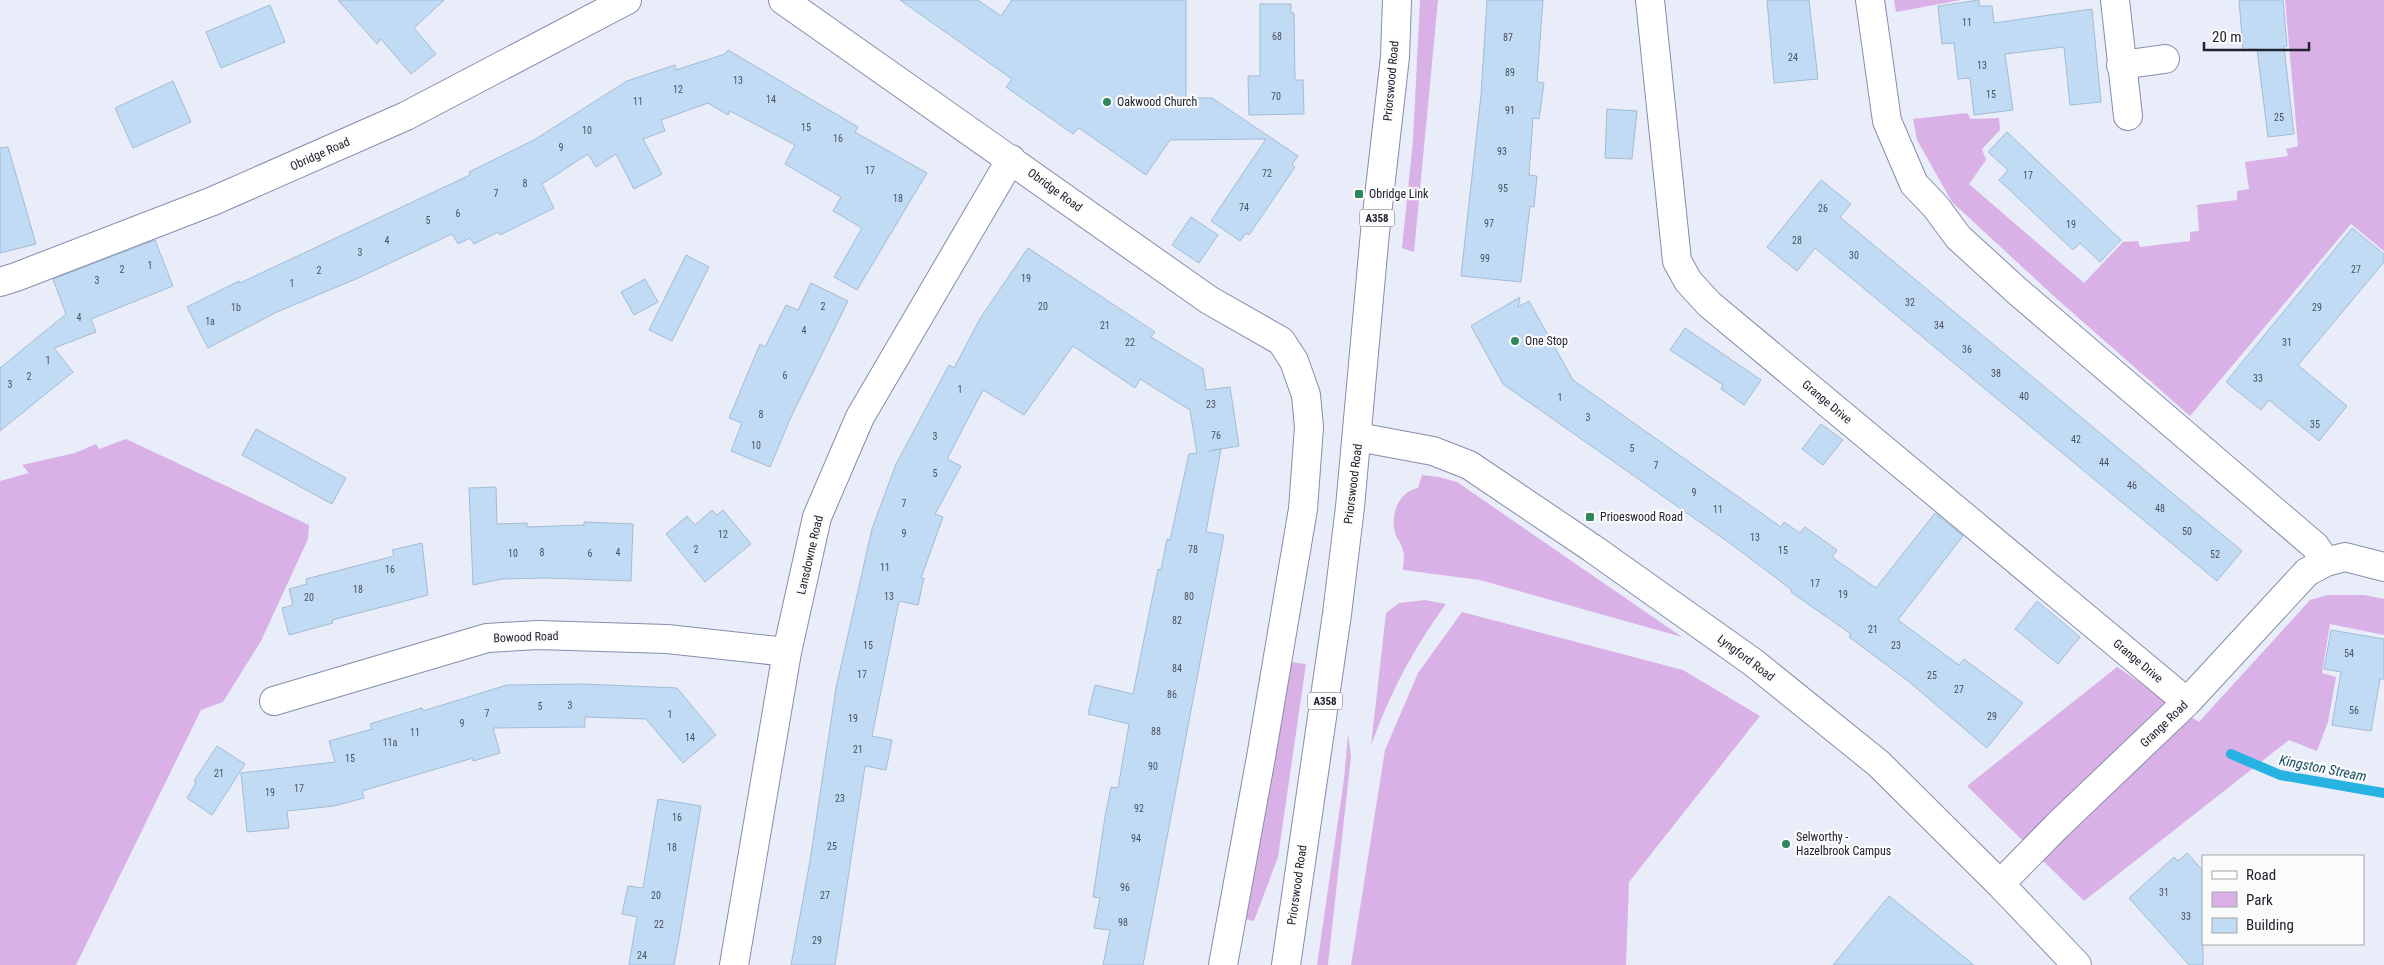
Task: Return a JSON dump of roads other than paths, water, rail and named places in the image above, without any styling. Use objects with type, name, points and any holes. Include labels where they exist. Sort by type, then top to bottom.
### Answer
[{"type":"street","name":"Obridge Road","points":[[0,282],[16,278],[213,201],[406,116],[627,0]]},
{"type":"street","name":"Obridge Road","points":[[783,0],[1209,300],[1281,341],[1294,361],[1306,395],[1309,427],[1303,509],[1263,747],[1223,965]]},
{"type":"street","name":"Priorswood Road","points":[[1286,965],[1337,614],[1358,437],[1376,232],[1395,56],[1397,0]]},
{"type":"street","name":"Grange Drive","points":[[1650,0],[1677,261],[1688,280],[1709,304],[2187,702]]},
{"type":"street","points":[[1870,0],[1887,121],[1914,184],[1936,208],[1958,237],[2016,290],[2315,546],[2326,562],[2345,557],[2384,567]]},
{"type":"street","points":[[2115,0],[2128,116]]},
{"type":"street","points":[[2122,64],[2165,59]]},
{"type":"street","name":"Lansdowne Road","points":[[734,965],[787,652],[817,517],[860,417],[1011,159]]},
{"type":"street","name":"Lyngford Road","points":[[1358,437],[1426,450],[1469,465],[1592,548],[1754,663],[1879,764],[2000,884],[2076,965]]},
{"type":"street","name":"Grange Road","points":[[2000,884],[2058,825],[2187,702],[2307,572],[2326,562]]},
{"type":"street","name":"Bowood Road","points":[[274,701],[488,638],[538,635],[667,639],[787,652]]},
{"type":"waterway","name":"Kingston Stream","points":[[2231,754],[2280,775],[2384,793]]},
{"type":"place","name":"Oakwood Church","points":[[1107,102]]},
{"type":"place","name":"Obridge Link","points":[[1359,194]]},
{"type":"place","name":"One Stop","points":[[1515,341]]},
{"type":"place","name":"Prioeswood Road","points":[[1590,517]]},
{"type":"place","name":"Selworthy - Hazelbrook Campus","points":[[1786,844]]}]
